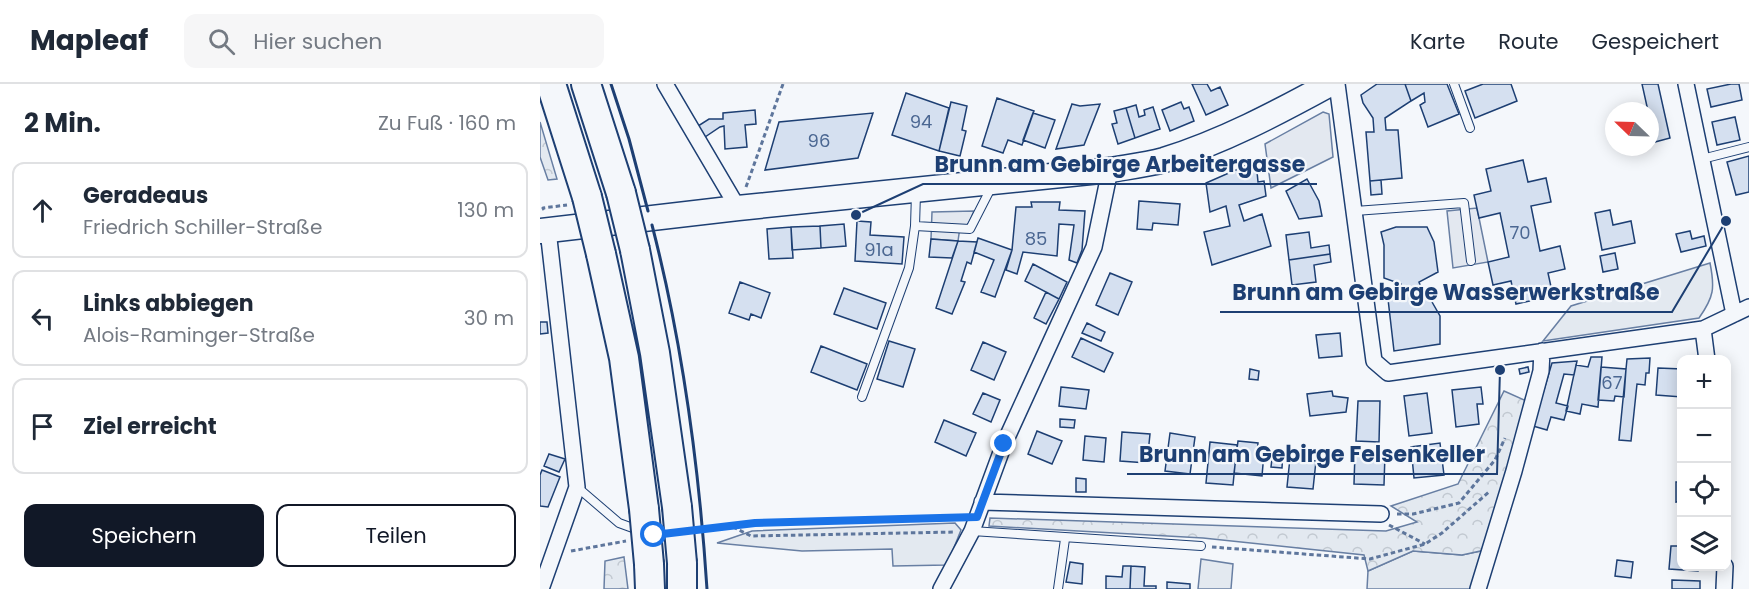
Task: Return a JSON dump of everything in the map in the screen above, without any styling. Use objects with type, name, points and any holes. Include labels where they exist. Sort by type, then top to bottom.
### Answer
[{"type":"highway","points":[[551,84],[587,197],[624,358],[644,509],[650,577]]},
{"type":"highway","points":[[586,84],[621,193],[635,250],[655,353],[677,507],[682,576]]},
{"type":"main road","points":[[544,230],[732,199],[916,191],[1110,171],[1162,160],[1216,141],[1276,114],[1330,84]]},
{"type":"street","points":[[665,84],[732,199]]},
{"type":"street","points":[[1337,84],[1374,361],[1388,373],[1702,329],[1749,307]]},
{"type":"street","points":[[1686,84],[1734,314]]},
{"type":"street","points":[[941,589],[977,517],[1004,444],[1094,247],[1110,171]]},
{"type":"street","points":[[541,589],[547,554],[577,487],[544,230]]},
{"type":"street","points":[[1702,329],[1706,355]]},
{"type":"street","points":[[1478,589],[1514,471],[1541,370],[1542,351]]},
{"type":"street","points":[[977,517],[1381,514]]},
{"type":"street","points":[[1724,589],[1725,571]]},
{"type":"lane","points":[[1454,84],[1470,128]]},
{"type":"lane","points":[[1702,159],[1749,147]]},
{"type":"lane","points":[[915,226],[970,229],[993,184]]},
{"type":"lane","points":[[862,397],[909,268],[915,226],[916,191]]},
{"type":"lane","points":[[1355,211],[1464,203],[1471,261]]},
{"type":"lane","points":[[577,487],[619,523],[654,535]]},
{"type":"lane","points":[[977,517],[1065,539],[1201,546]]},
{"type":"lane","points":[[1058,589],[1065,539]]},
{"type":"path","points":[[732,199],[745,188],[783,84]]},
{"type":"path","points":[[1425,544],[1383,522],[1381,514],[1413,514],[1459,503],[1495,460],[1509,431]]},
{"type":"path","points":[[1201,546],[1370,559],[1425,544],[1442,533],[1514,471]]},
{"type":"path","points":[[731,526],[751,536],[977,517]]},
{"type":"path","points":[[698,530],[755,523],[977,517]]},
{"type":"path","points":[[547,554],[654,535]]},
{"type":"green space","points":[[540,122],[557,179],[548,180],[540,157]]},
{"type":"green space","points":[[1710,263],[1712,292],[1699,318],[1543,341],[1571,306]]},
{"type":"green space","points":[[1504,391],[1524,400],[1530,396],[1485,550],[1462,555],[1413,551],[1368,571],[1364,555],[1203,538],[989,526],[990,518],[1386,531],[1417,522],[1391,506],[1458,484]]},
{"type":"green space","points":[[955,523],[961,530],[947,565],[893,566],[892,549],[802,551],[717,543],[752,531]]},
{"type":"green space","points":[[1485,550],[1471,589],[1367,589],[1368,571],[1413,551],[1462,555]]},
{"type":"green space","points":[[624,557],[628,589],[604,589],[605,561]]},
{"type":"green space","points":[[1201,559],[1233,564],[1231,589],[1198,589]]},
{"type":"shaded area","points":[[1323,112],[1329,114],[1333,157],[1271,188],[1265,144]]},
{"type":"shaded area","points":[[1477,208],[1488,262],[1453,268],[1447,211]]},
{"type":"shaded area","points":[[974,211],[967,227],[960,227],[958,241],[931,239],[932,212]]},
{"type":"building","points":[[1192,84],[1207,84],[1211,91],[1220,87],[1228,105],[1206,115]]},
{"type":"building","points":[[1377,84],[1405,84],[1411,101],[1385,118],[1386,130],[1398,130],[1402,178],[1370,181],[1366,132],[1374,132],[1373,118],[1363,103],[1361,95]]},
{"type":"building","points":[[1405,84],[1447,84],[1459,114],[1428,127],[1420,105],[1425,102],[1424,93],[1411,101]]},
{"type":"building","points":[[1483,84],[1511,84],[1517,101],[1475,118],[1465,91]]},
{"type":"building","points":[[1642,84],[1658,84],[1670,138],[1659,141],[1659,102],[1646,102]]},
{"type":"building","points":[[1739,84],[1742,100],[1711,107],[1707,89]]},
{"type":"building","points":[[906,93],[949,108],[939,151],[892,135]]},
{"type":"building","points":[[997,98],[1034,111],[1022,145],[1008,140],[1003,153],[982,146]]},
{"type":"building","points":[[951,102],[967,106],[962,130],[966,131],[960,156],[939,151]]},
{"type":"building","points":[[1181,102],[1184,109],[1189,107],[1194,121],[1170,131],[1162,110]]},
{"type":"building","points":[[1072,104],[1080,106],[1100,104],[1084,145],[1056,149]]},
{"type":"building","points":[[1136,105],[1139,117],[1145,115],[1144,110],[1153,107],[1160,129],[1135,138],[1126,108]]},
{"type":"building","points":[[1126,108],[1135,138],[1118,144],[1112,124],[1117,123],[1114,111]]},
{"type":"building","points":[[755,110],[756,124],[745,125],[747,147],[725,149],[724,126],[705,137],[698,126],[709,119],[723,119],[723,113]]},
{"type":"building","points":[[873,113],[858,158],[765,170],[779,122]]},
{"type":"building","points":[[1033,113],[1055,120],[1045,148],[1023,140]]},
{"type":"building","points":[[1735,117],[1740,140],[1717,145],[1712,122]]},
{"type":"building","points":[[1749,156],[1749,192],[1736,195],[1727,162]]},
{"type":"building","points":[[1523,160],[1528,182],[1546,178],[1551,202],[1531,206],[1540,251],[1560,246],[1565,269],[1548,273],[1553,296],[1516,304],[1511,281],[1493,285],[1488,262],[1509,257],[1500,213],[1479,218],[1474,195],[1491,191],[1486,169]]},
{"type":"building","points":[[1256,161],[1258,182],[1264,181],[1266,196],[1239,205],[1244,221],[1262,214],[1271,246],[1212,265],[1204,232],[1230,226],[1226,206],[1210,212],[1206,183]]},
{"type":"building","points":[[1307,179],[1319,201],[1322,216],[1299,219],[1286,191]]},
{"type":"building","points":[[1381,180],[1382,194],[1371,195],[1370,181]]},
{"type":"building","points":[[1139,201],[1180,204],[1178,225],[1153,223],[1152,230],[1137,229]]},
{"type":"building","points":[[1031,202],[1060,202],[1059,210],[1085,211],[1082,250],[1077,263],[1069,260],[1074,225],[1059,224],[1057,256],[1023,252],[1017,274],[1006,270],[1012,250],[1016,207],[1032,207]]},
{"type":"building","points":[[1610,210],[1613,225],[1631,221],[1635,243],[1602,250],[1595,213]]},
{"type":"building","points":[[857,221],[871,222],[870,235],[904,237],[902,264],[855,261]]},
{"type":"building","points":[[844,224],[846,246],[821,248],[820,226]]},
{"type":"building","points":[[820,226],[821,248],[792,250],[791,227]]},
{"type":"building","points":[[791,227],[793,258],[769,259],[767,229]]},
{"type":"building","points":[[1396,227],[1427,227],[1434,242],[1438,272],[1419,282],[1424,296],[1428,295],[1440,316],[1440,344],[1394,351],[1388,299],[1400,296],[1401,284],[1384,278],[1384,245],[1381,232]]},
{"type":"building","points":[[1690,231],[1692,239],[1704,236],[1706,246],[1681,252],[1676,234]]},
{"type":"building","points":[[1309,232],[1311,248],[1329,245],[1330,254],[1289,260],[1286,235]]},
{"type":"building","points":[[978,238],[1012,250],[995,297],[981,292],[994,260],[974,252]]},
{"type":"building","points":[[931,239],[958,241],[952,258],[929,257]]},
{"type":"building","points":[[958,241],[977,242],[971,264],[967,262],[961,281],[965,282],[952,314],[936,308]]},
{"type":"building","points":[[1615,253],[1618,269],[1603,272],[1600,256]]},
{"type":"building","points":[[1330,254],[1331,262],[1314,265],[1316,282],[1292,285],[1289,260]]},
{"type":"building","points":[[1033,264],[1067,282],[1059,299],[1025,281]]},
{"type":"building","points":[[1110,273],[1132,282],[1118,315],[1096,305]]},
{"type":"building","points":[[740,282],[770,293],[761,318],[751,314],[749,320],[729,313]]},
{"type":"building","points":[[844,288],[886,303],[877,329],[834,314]]},
{"type":"building","points":[[1046,292],[1059,299],[1046,324],[1034,318]]},
{"type":"building","points":[[540,322],[547,322],[548,333],[540,334]]},
{"type":"building","points":[[1087,323],[1105,332],[1101,341],[1082,333]]},
{"type":"building","points":[[1340,333],[1342,356],[1319,358],[1316,335]]},
{"type":"building","points":[[1081,338],[1113,353],[1104,372],[1072,357]]},
{"type":"building","points":[[889,341],[915,349],[903,387],[877,379]]},
{"type":"building","points":[[983,342],[1006,352],[994,380],[971,370]]},
{"type":"building","points":[[821,346],[867,364],[857,390],[811,372]]},
{"type":"building","points":[[1591,357],[1602,357],[1598,407],[1582,404],[1580,414],[1566,411],[1576,365],[1588,367]]},
{"type":"building","points":[[1650,358],[1645,385],[1637,384],[1631,441],[1619,440],[1627,359]]},
{"type":"building","points":[[1577,361],[1574,375],[1564,374],[1556,403],[1568,406],[1564,420],[1551,417],[1547,430],[1533,426],[1552,363]]},
{"type":"building","points":[[1528,367],[1529,372],[1520,374],[1519,369]]},
{"type":"building","points":[[1601,367],[1626,369],[1624,397],[1615,396],[1614,401],[1598,400]]},
{"type":"building","points":[[1658,368],[1677,369],[1677,397],[1656,395]]},
{"type":"building","points":[[1250,369],[1259,371],[1258,380],[1249,379]]},
{"type":"building","points":[[1061,387],[1089,390],[1086,409],[1059,406]]},
{"type":"building","points":[[1481,387],[1483,404],[1477,404],[1479,424],[1456,427],[1452,390]]},
{"type":"building","points":[[1332,391],[1333,396],[1348,398],[1346,412],[1310,416],[1307,394]]},
{"type":"building","points":[[983,393],[1000,400],[991,422],[973,414]]},
{"type":"building","points":[[1427,393],[1432,433],[1409,436],[1404,396]]},
{"type":"building","points":[[1358,401],[1380,401],[1379,442],[1356,441]]},
{"type":"building","points":[[1060,419],[1075,420],[1074,428],[1060,427]]},
{"type":"building","points":[[944,420],[976,433],[966,456],[935,442]]},
{"type":"building","points":[[1037,431],[1062,441],[1052,464],[1028,454]]},
{"type":"building","points":[[1122,432],[1150,434],[1147,463],[1120,461]]},
{"type":"building","points":[[1170,433],[1195,437],[1190,474],[1165,471]]},
{"type":"building","points":[[1085,436],[1106,438],[1104,462],[1083,460]]},
{"type":"building","points":[[1238,441],[1258,443],[1257,453],[1264,453],[1262,476],[1234,473]]},
{"type":"building","points":[[1210,442],[1237,445],[1233,485],[1206,483]]},
{"type":"building","points":[[1440,443],[1444,475],[1414,478],[1411,447]]},
{"type":"building","points":[[1273,450],[1283,451],[1282,468],[1271,467]]},
{"type":"building","points":[[1355,453],[1385,454],[1384,485],[1354,484]]},
{"type":"building","points":[[549,454],[565,459],[559,472],[544,466]]},
{"type":"building","points":[[1290,458],[1316,461],[1313,489],[1287,487]]},
{"type":"building","points":[[542,470],[560,477],[548,507],[540,506]]},
{"type":"building","points":[[1076,478],[1086,479],[1086,492],[1076,492]]},
{"type":"building","points":[[1671,546],[1677,546],[1677,570],[1669,569]]},
{"type":"building","points":[[1617,560],[1633,562],[1631,578],[1615,576]]},
{"type":"building","points":[[1070,562],[1083,564],[1082,584],[1066,582]]},
{"type":"building","points":[[1123,566],[1131,566],[1130,589],[1106,589],[1106,576],[1122,577]]},
{"type":"building","points":[[1131,566],[1145,567],[1144,586],[1156,586],[1156,589],[1130,589]]},
{"type":"building","points":[[1672,580],[1700,581],[1700,589],[1672,589]]},
{"type":"building","points":[[1167,582],[1190,584],[1190,589],[1167,589]]},
{"type":"wall","points":[[611,84],[629,139],[648,211]]},
{"type":"wall","points":[[652,225],[673,315],[688,406],[707,589]]},
{"type":"place","name":"Brunn am Gebirge Arbeitergasse","points":[[856,215]]},
{"type":"place","name":"Brunn am Gebirge Wasserwerkstraße","points":[[1726,221]]},
{"type":"place","name":"Brunn am Gebirge Felsenkeller","points":[[1500,370]]},
{"type":"route","points":[[654,535],[755,523],[977,517],[1004,444]]}]
